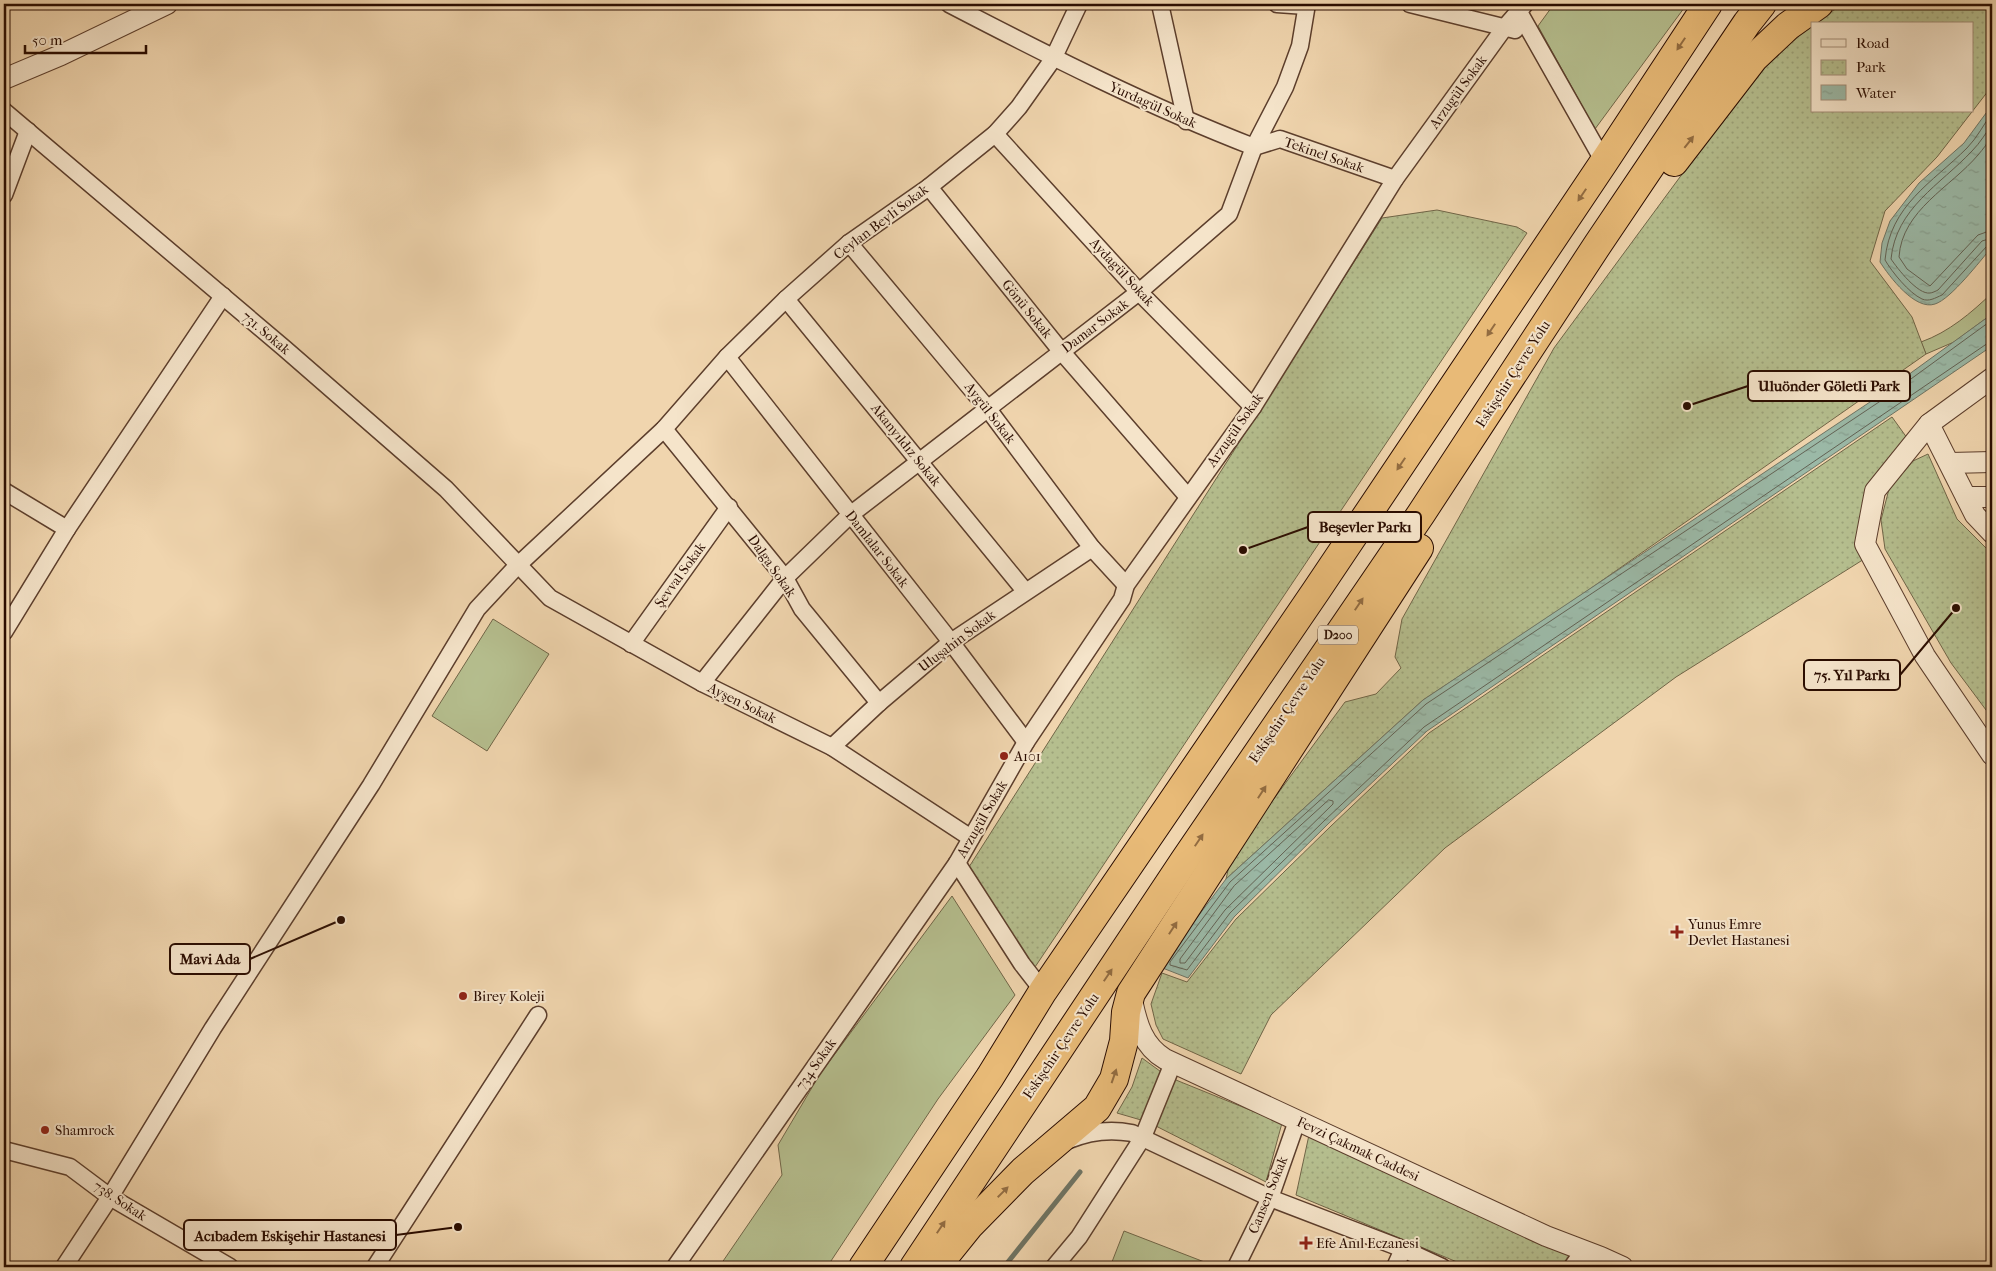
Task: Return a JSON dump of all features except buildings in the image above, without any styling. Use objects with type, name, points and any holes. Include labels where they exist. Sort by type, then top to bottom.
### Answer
[{"type":"highway","points":[[863,1267],[990,1077],[1043,991],[1310,599],[1708,4]]},
{"type":"highway","name":"Eskişehir Çevre Yolu","points":[[914,1267],[1178,870],[1421,514],[1598,244],[1747,23],[1762,4]]},
{"type":"highway","points":[[1598,244],[1651,191],[1754,58],[1788,26],[1819,4]]},
{"type":"highway","points":[[936,1267],[969,1226],[1023,1171],[1097,1108],[1114,1079],[1124,1041],[1126,1012],[1131,993],[1366,633],[1510,404],[1530,347]]},
{"type":"street","points":[[4,79],[61,55],[167,4]]},
{"type":"street","name":"Yurdagül Sokak","points":[[949,4],[1053,59],[1186,121],[1254,147]]},
{"type":"street","name":"Ceylan Beyli Sokak","points":[[64,1267],[110,1197],[213,1028],[371,784],[477,609],[517,566],[664,429],[727,358],[786,299],[849,243],[929,187],[994,134],[1019,107],[1053,59],[1079,4]]},
{"type":"street","points":[[1160,4],[1186,121]]},
{"type":"street","points":[[1278,4],[1306,5]]},
{"type":"street","points":[[1410,4],[1532,35]]},
{"type":"street","name":"Damar Sokak","points":[[702,684],[785,578],[850,515],[1139,292],[1229,214],[1254,147],[1285,87],[1300,46],[1306,5]]},
{"type":"street","points":[[1522,8],[1532,35],[1604,162]]},
{"type":"street","name":"Arzugül Sokak","points":[[957,862],[1026,742],[1122,599],[1126,585],[1253,407],[1395,179],[1504,27],[1522,8]]},
{"type":"street","name":"731. Sokak","points":[[4,111],[223,296],[446,490],[517,566]]},
{"type":"street","points":[[4,195],[28,131]]},
{"type":"street","name":"Aydagül Sokak","points":[[994,134],[1139,292],[1253,407]]},
{"type":"street","name":"Tekinel Sokak","points":[[1254,147],[1280,139],[1395,179]]},
{"type":"street","name":"Gönü Sokak","points":[[929,187],[1061,351],[1188,497]]},
{"type":"street","name":"Aygül Sokak","points":[[849,243],[988,409],[1092,548],[1126,585]]},
{"type":"street","points":[[4,632],[67,529],[223,296]]},
{"type":"street","name":"Akanyıldız Sokak","points":[[786,299],[1025,591]]},
{"type":"street","name":"Damlalar Sokak","points":[[727,358],[951,642],[1026,742]]},
{"type":"street","points":[[1992,378],[1929,424],[1875,491],[1865,544],[1925,656],[1992,755]]},
{"type":"street","points":[[1929,424],[1950,462],[1975,515],[1992,533]]},
{"type":"street","name":"Dalga Sokak","points":[[664,429],[785,578],[802,609],[879,704]]},
{"type":"street","points":[[1950,462],[1992,462]]},
{"type":"street","points":[[4,490],[67,529]]},
{"type":"street","points":[[1966,497],[1992,497]]},
{"type":"street","name":"Şevval Sokak","points":[[631,644],[729,507]]},
{"type":"street","name":"Uluşahin Sokak","points":[[832,747],[951,642],[1092,548]]},
{"type":"street","name":"Ayşen Sokak","points":[[517,566],[550,598],[702,684],[832,747],[971,838]]},
{"type":"street","points":[[957,862],[1022,964],[1043,991]]},
{"type":"street","name":"734 Sokak","points":[[675,1267],[957,862]]},
{"type":"street","name":"Fevzi Çakmak Caddesi","points":[[1131,993],[1137,1023],[1145,1040],[1156,1053],[1173,1063],[1593,1258],[1623,1267]]},
{"type":"street","points":[[375,1267],[538,1015]]},
{"type":"street","points":[[1054,1267],[1079,1238],[1143,1137],[1173,1063]]},
{"type":"street","name":"Cansen Sokak","points":[[1236,1267],[1270,1198],[1296,1120]]},
{"type":"street","points":[[1048,1149],[1085,1134],[1113,1130],[1132,1133],[1270,1198],[1404,1249],[1442,1267]]},
{"type":"street","name":"738. Sokak","points":[[4,1150],[70,1167],[110,1197],[230,1267]]},
{"type":"street","points":[[1395,1267],[1404,1249]]},
{"type":"street","points":[[1572,1267],[1593,1258]]},
{"type":"green space","points":[[1554,4],[1687,4],[1595,129],[1538,26]]},
{"type":"green space","points":[[1843,4],[1992,4],[1992,86],[1974,109],[1974,22],[1816,22]]},
{"type":"green space","points":[[1811,25],[1811,112],[1972,112],[1937,157],[1885,211],[1870,261],[1912,317],[1926,354],[1567,605],[1423,700],[1226,879],[1232,853],[1345,702],[1376,694],[1401,668],[1395,657],[1402,619],[1554,348],[1719,124],[1774,54]]},
{"type":"green space","points":[[1437,210],[1517,227],[1527,233],[1033,970],[969,867],[1382,218]]},
{"type":"green space","points":[[1992,293],[1992,314],[1954,342],[1926,354],[1921,342],[1941,333],[1959,321]]},
{"type":"green space","points":[[1892,417],[1910,442],[1872,488],[1869,556],[1676,677],[1445,848],[1271,1015],[1241,1074],[1163,1039],[1156,1025],[1151,1004],[1162,973],[1187,982],[1236,919],[1429,733]]},
{"type":"green space","points":[[1928,454],[1957,519],[1992,554],[1992,718],[1951,663],[1885,549],[1881,520],[1889,489],[1913,461]]},
{"type":"green space","points":[[493,619],[549,654],[487,751],[432,716]]},
{"type":"green space","points":[[952,896],[1015,995],[938,1099],[827,1267],[719,1267],[782,1175],[778,1145],[820,1074]]},
{"type":"green space","points":[[1142,1058],[1164,1074],[1141,1120],[1117,1113],[1132,1087]]},
{"type":"green space","points":[[1171,1078],[1282,1123],[1266,1182],[1150,1123]]},
{"type":"green space","points":[[1309,1135],[1577,1254],[1568,1267],[1469,1267],[1296,1195]]},
{"type":"green space","points":[[1124,1231],[1207,1263],[1205,1267],[1110,1267]]},
{"type":"water","points":[[1992,105],[1992,247],[1949,295],[1942,301],[1927,305],[1903,291],[1880,262],[1882,243],[1890,221],[1919,183],[1964,143]]},
{"type":"water","points":[[1992,314],[1992,346],[1427,731],[1328,824],[1234,917],[1188,978],[1160,967],[1226,879],[1423,700],[1879,396]]},
{"type":"waterway","points":[[1004,1267],[1080,1172]]},
{"type":"place","name":"Uluönder Göletli Park","points":[[1687,406]]},
{"type":"place","name":"Beşevler Parkı","points":[[1243,550]]},
{"type":"place","name":"75. Yıl Parkı","points":[[1956,608]]},
{"type":"place","name":"A101","points":[[1004,756]]},
{"type":"place","name":"Mavi Ada","points":[[341,920]]},
{"type":"place","name":"Yunus Emre Devlet Hastanesi","points":[[1677,932]]},
{"type":"place","name":"Birey Koleji","points":[[463,996]]},
{"type":"place","name":"Shamrock","points":[[45,1130]]},
{"type":"place","name":"Acıbadem Eskişehir Hastanesi","points":[[458,1227]]},
{"type":"place","name":"Efe Anıl Eczanesi","points":[[1306,1243]]}]
